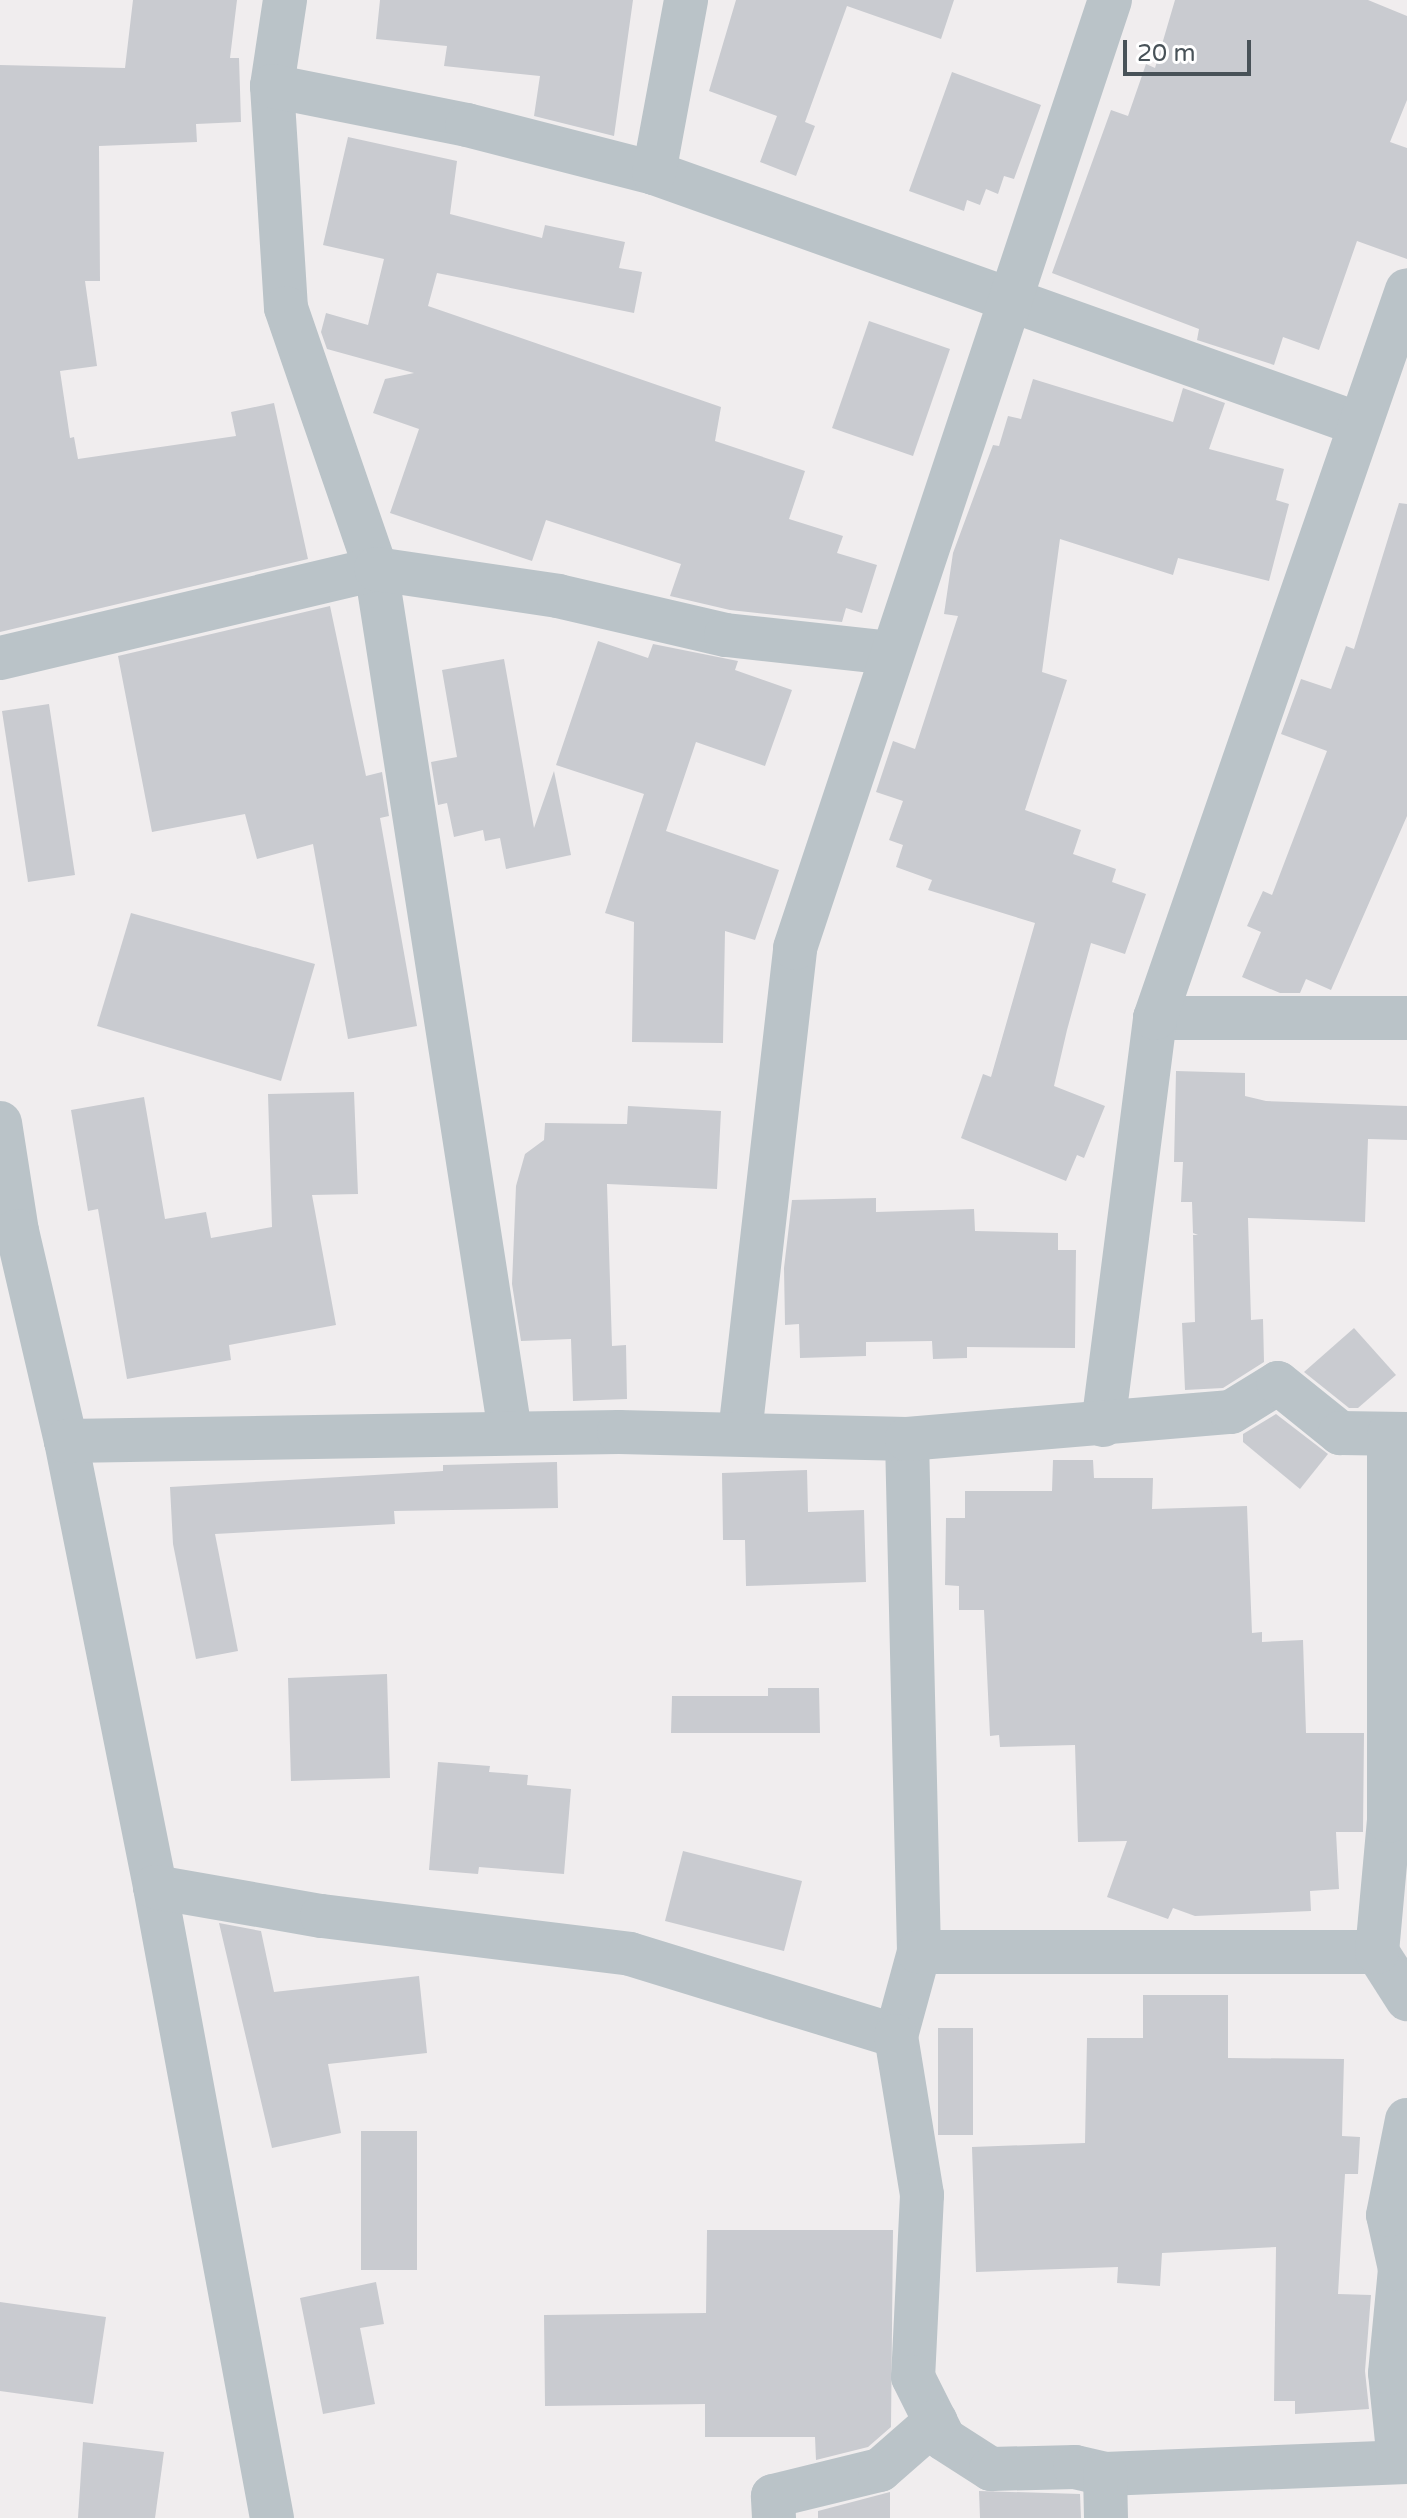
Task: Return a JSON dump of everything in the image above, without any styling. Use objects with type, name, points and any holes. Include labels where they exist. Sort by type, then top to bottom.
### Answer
[{"type":"street","points":[[285,0],[272,86],[286,308],[376,569],[510,1432]]},
{"type":"street","points":[[654,173],[686,0]]},
{"type":"street","points":[[740,1433],[795,948],[1006,301],[1110,0]]},
{"type":"street","points":[[272,86],[467,125],[654,173],[1006,301],[1359,424]]},
{"type":"street","points":[[1103,1425],[1155,1018],[1407,290]]},
{"type":"street","points":[[0,658],[376,569],[558,596],[726,635],[892,653]]},
{"type":"street","points":[[1155,1018],[1407,1018]]},
{"type":"street","points":[[0,1123],[17,1231],[66,1441],[155,1887],[272,2518]]},
{"type":"street","points":[[66,1441],[510,1432],[740,1433],[907,1439],[1231,1412],[1278,1383],[1340,1433],[1398,1434],[1389,1821],[1377,1952],[1407,1999]]},
{"type":"street","points":[[907,1439],[919,1952],[896,2036],[922,2195],[913,2377],[944,2439],[991,2469],[1075,2467],[1105,2474],[1403,2461],[1390,2373],[1400,2269],[1388,2215],[1407,2120]]},
{"type":"street","points":[[155,1887],[322,1916],[630,1954],[896,2036]]},
{"type":"street","points":[[919,1952],[1377,1952]]},
{"type":"street","points":[[774,2518],[773,2496],[880,2470],[936,2421]]},
{"type":"street","points":[[1105,2474],[1106,2518]]},
{"type":"building","points":[[133,0],[237,0],[230,58],[239,58],[241,122],[196,124],[197,142],[99,146],[100,281],[85,281],[97,366],[60,371],[70,438],[74,437],[78,459],[236,436],[231,412],[274,403],[308,559],[0,632],[0,65],[125,68]]},
{"type":"building","points":[[380,0],[633,0],[614,136],[534,116],[540,76],[444,66],[447,46],[376,39]]},
{"type":"building","points":[[736,0],[954,0],[941,39],[847,6],[805,122],[815,126],[796,176],[760,162],[777,116],[709,91]]},
{"type":"building","points":[[1175,0],[1368,0],[1407,16],[1407,100],[1390,142],[1407,148],[1407,259],[1357,241],[1319,350],[1283,337],[1274,365],[1197,340],[1199,329],[1052,273],[1111,110],[1128,116],[1146,64],[1155,68]]},
{"type":"building","points":[[952,72],[1041,105],[1014,179],[1004,176],[998,194],[986,189],[980,205],[967,200],[964,211],[909,191]]},
{"type":"building","points":[[348,137],[457,161],[450,214],[542,238],[545,225],[625,242],[619,268],[642,272],[634,313],[437,273],[428,306],[721,407],[715,441],[805,471],[789,519],[843,536],[837,553],[877,565],[862,613],[846,608],[842,622],[730,610],[670,596],[681,564],[546,520],[532,561],[390,513],[419,429],[373,413],[385,379],[414,373],[327,349],[321,332],[326,313],[368,325],[384,259],[323,245]]},
{"type":"building","points":[[869,321],[950,349],[913,456],[832,428]]},
{"type":"building","points":[[1033,379],[1173,422],[1183,388],[1225,403],[1209,449],[1284,469],[1276,500],[1289,504],[1269,581],[1178,558],[1173,575],[1060,539],[1042,672],[1067,680],[1025,810],[1081,830],[1073,854],[1116,869],[1112,882],[1146,894],[1125,954],[1091,943],[1054,1086],[1105,1106],[1084,1158],[1077,1155],[1066,1181],[961,1138],[983,1074],[991,1077],[1035,923],[928,890],[932,880],[896,867],[903,845],[889,840],[903,801],[876,792],[893,741],[915,749],[958,616],[944,614],[953,553],[993,445],[999,446],[1008,416],[1021,419]]},
{"type":"building","points":[[1399,503],[1407,504],[1407,816],[1331,990],[1306,979],[1300,993],[1280,993],[1242,977],[1261,932],[1247,926],[1263,891],[1272,895],[1327,751],[1281,734],[1301,679],[1331,689],[1346,646],[1354,649]]},
{"type":"building","points":[[330,606],[366,776],[382,772],[389,816],[380,818],[417,1026],[348,1039],[313,844],[257,859],[245,814],[152,832],[118,656]]},
{"type":"building","points":[[598,641],[648,658],[653,644],[738,661],[735,670],[792,690],[765,766],[696,742],[666,831],[779,870],[755,940],[725,931],[723,1043],[632,1042],[634,922],[605,913],[644,794],[556,765]]},
{"type":"building","points":[[504,659],[534,828],[554,771],[571,855],[506,869],[500,838],[485,841],[483,830],[454,837],[447,803],[438,805],[431,762],[457,757],[442,670]]},
{"type":"building","points":[[49,704],[75,875],[28,882],[2,711]]},
{"type":"building","points":[[131,913],[315,964],[281,1081],[97,1026]]},
{"type":"building","points":[[1176,1071],[1245,1073],[1245,1096],[1266,1101],[1407,1106],[1407,1140],[1368,1139],[1365,1222],[1248,1218],[1251,1320],[1263,1319],[1264,1362],[1223,1388],[1185,1390],[1182,1323],[1195,1322],[1193,1235],[1198,1235],[1193,1233],[1192,1202],[1181,1202],[1183,1162],[1174,1162]]},
{"type":"building","points":[[354,1092],[358,1194],[312,1195],[336,1325],[229,1345],[231,1360],[127,1379],[98,1209],[88,1211],[71,1110],[144,1097],[165,1219],[206,1212],[211,1238],[272,1227],[268,1094]]},
{"type":"building","points":[[628,1106],[721,1111],[717,1189],[607,1184],[612,1346],[626,1345],[627,1399],[573,1401],[571,1339],[521,1341],[512,1284],[516,1186],[525,1154],[544,1140],[545,1123],[627,1124]]},
{"type":"building","points":[[876,1198],[876,1212],[974,1209],[975,1231],[1058,1233],[1058,1250],[1076,1250],[1075,1348],[967,1347],[967,1358],[933,1359],[932,1341],[866,1342],[866,1356],[800,1358],[799,1324],[785,1325],[784,1268],[792,1200]]},
{"type":"building","points":[[1354,1328],[1396,1375],[1358,1408],[1349,1408],[1304,1372]]},
{"type":"building","points":[[1276,1414],[1328,1454],[1300,1489],[1243,1442],[1243,1434]]},
{"type":"building","points":[[1053,1460],[1093,1460],[1094,1478],[1153,1478],[1152,1509],[1247,1506],[1252,1633],[1262,1632],[1262,1642],[1303,1640],[1306,1733],[1364,1733],[1363,1832],[1336,1832],[1339,1889],[1310,1891],[1311,1911],[1195,1916],[1173,1908],[1168,1919],[1107,1897],[1127,1841],[1078,1842],[1075,1745],[1000,1747],[999,1735],[990,1736],[984,1610],[959,1610],[959,1586],[945,1585],[946,1518],[965,1518],[965,1491],[1052,1491]]},
{"type":"building","points":[[557,1462],[558,1508],[394,1511],[395,1524],[215,1534],[238,1651],[196,1659],[173,1544],[170,1487],[443,1471],[443,1465]]},
{"type":"building","points":[[807,1470],[808,1512],[864,1510],[866,1582],[746,1586],[745,1540],[723,1540],[722,1473]]},
{"type":"building","points":[[387,1674],[390,1778],[291,1781],[288,1678]]},
{"type":"building","points":[[768,1688],[819,1688],[820,1733],[671,1733],[672,1696],[768,1696]]},
{"type":"building","points":[[438,1762],[490,1766],[489,1772],[528,1775],[527,1785],[571,1789],[564,1874],[479,1867],[478,1874],[429,1870]]},
{"type":"building","points":[[683,1851],[802,1881],[784,1951],[665,1921]]},
{"type":"building","points":[[219,1923],[261,1931],[274,1992],[419,1976],[427,2053],[328,2064],[341,2133],[272,2148]]},
{"type":"building","points":[[1143,1995],[1228,1995],[1228,2058],[1344,2059],[1342,2136],[1360,2137],[1358,2174],[1345,2174],[1338,2294],[1371,2295],[1365,2371],[1369,2409],[1295,2414],[1295,2401],[1274,2401],[1276,2247],[1162,2253],[1160,2286],[1117,2283],[1118,2267],[976,2272],[972,2147],[1085,2143],[1087,2038],[1143,2038]]},
{"type":"building","points":[[938,2028],[973,2028],[973,2135],[938,2135]]},
{"type":"building","points":[[361,2131],[417,2131],[417,2270],[361,2270]]},
{"type":"building","points":[[707,2230],[893,2230],[891,2427],[868,2447],[816,2460],[815,2437],[705,2437],[705,2404],[545,2406],[544,2315],[706,2313]]},
{"type":"building","points":[[376,2282],[384,2324],[360,2328],[375,2404],[323,2414],[300,2298]]},
{"type":"building","points":[[0,2302],[106,2317],[93,2404],[0,2391]]},
{"type":"building","points":[[83,2442],[164,2452],[155,2518],[78,2518]]},
{"type":"building","points":[[979,2491],[1080,2494],[1081,2518],[980,2518]]},
{"type":"building","points":[[890,2492],[890,2518],[818,2518],[818,2511]]}]
